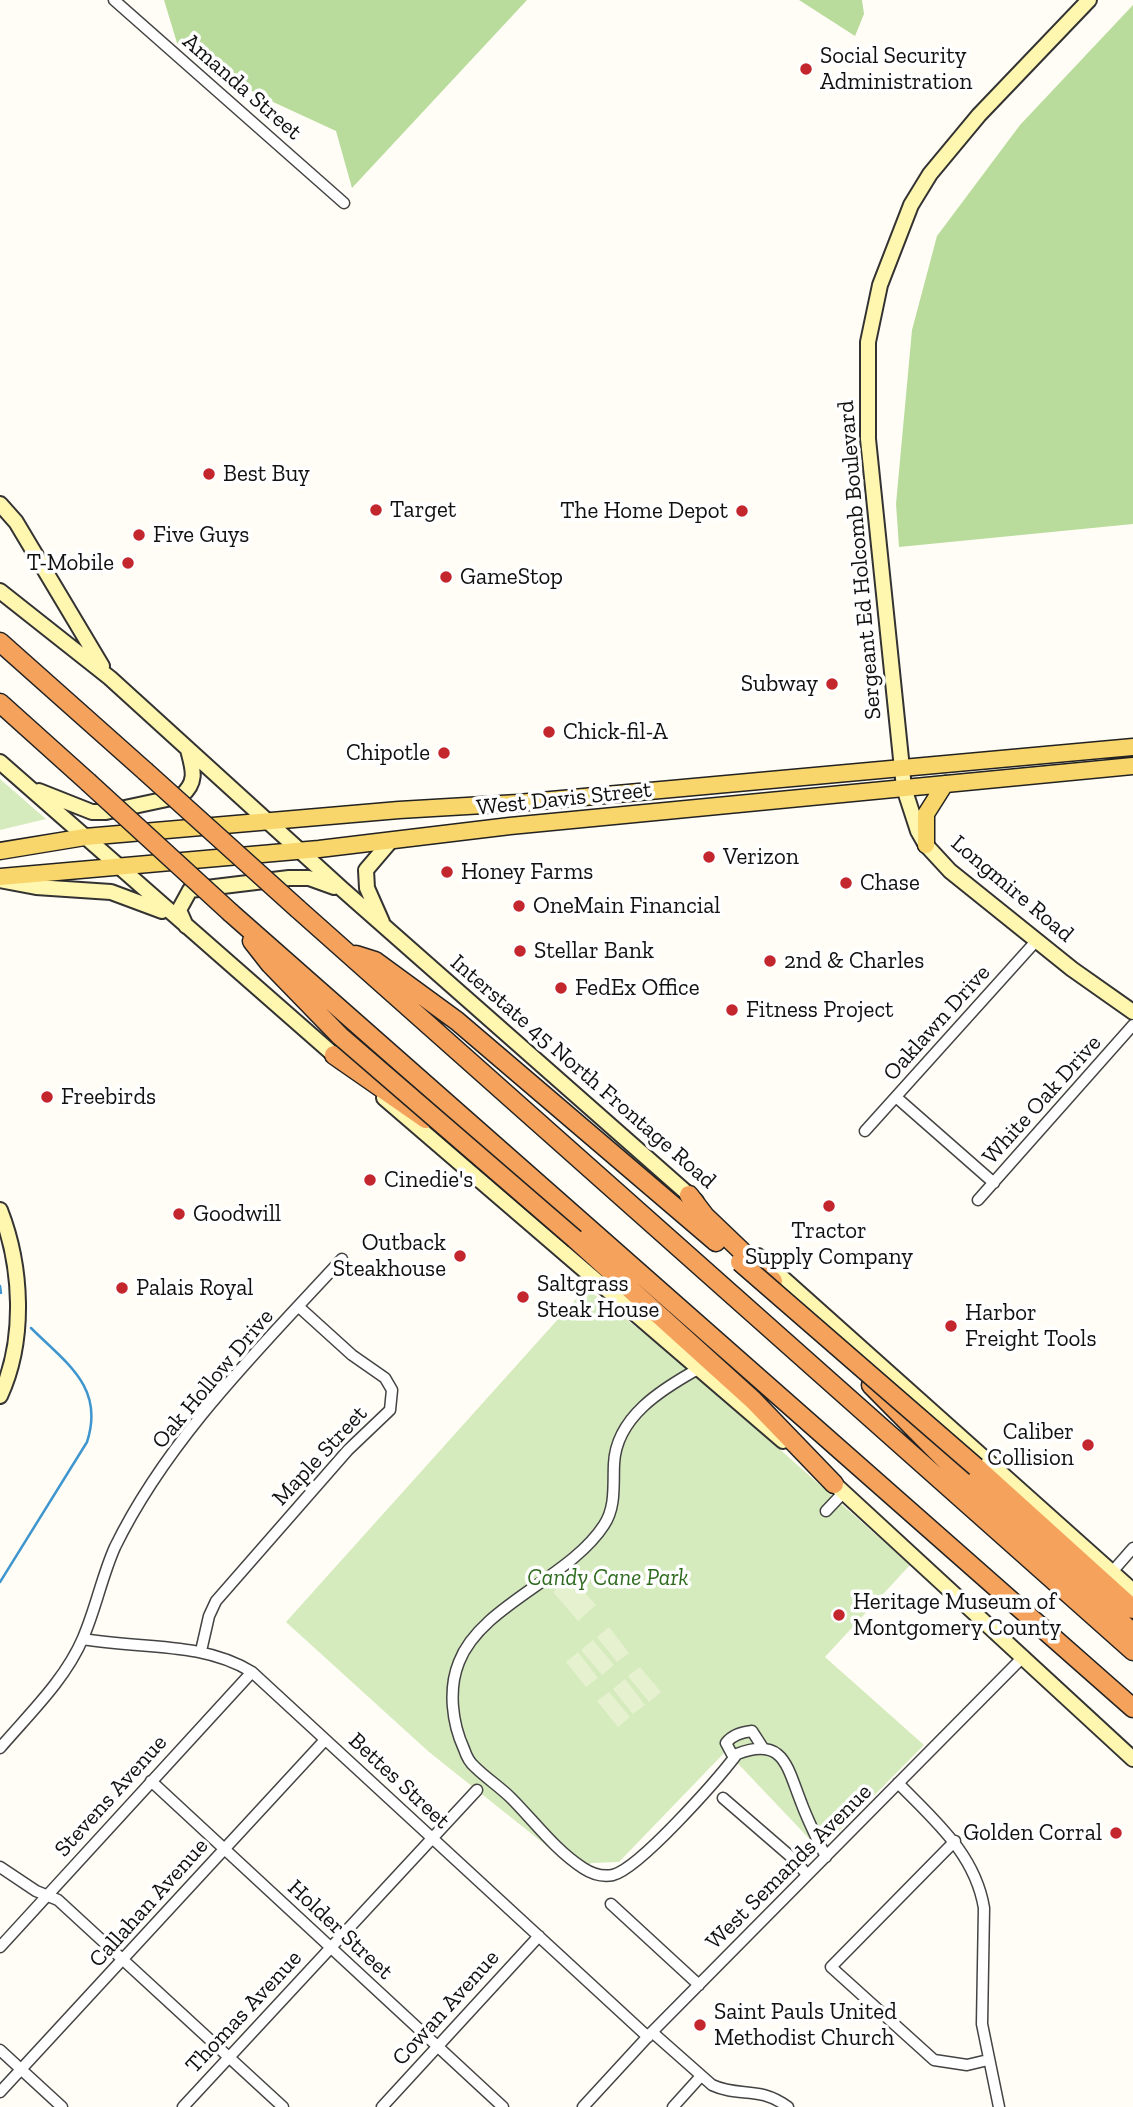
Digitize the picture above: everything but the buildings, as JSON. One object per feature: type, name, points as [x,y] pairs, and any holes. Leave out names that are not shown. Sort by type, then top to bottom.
[{"type":"highway","points":[[0,642],[1133,1651]]},
{"type":"highway","points":[[0,702],[231,913],[1133,1708]]},
{"type":"highway","points":[[231,913],[270,964],[340,1036],[575,1238],[744,1391],[838,1488]]},
{"type":"highway","points":[[347,953],[375,961],[457,1021],[976,1467],[1133,1609]]},
{"type":"highway","points":[[334,1055],[514,1181],[699,1324]]},
{"type":"highway","points":[[689,1195],[705,1216],[751,1259],[974,1489],[1133,1633]]},
{"type":"main road","name":"Sergeant Ed Holcomb Boulevard","points":[[903,770],[868,439],[868,342],[880,285],[911,205],[930,174],[979,115],[1089,0]]},
{"type":"main road","points":[[0,504],[16,522],[110,678]]},
{"type":"main road","name":"Interstate 45 North Frontage Road","points":[[0,591],[110,678],[342,889],[1133,1591]]},
{"type":"main road","name":"West Davis Street","points":[[0,851],[85,837],[903,770],[1133,747]]},
{"type":"main road","points":[[28,787],[92,812],[106,812],[181,796],[190,788],[194,775],[188,750]]},
{"type":"main road","points":[[0,762],[334,1055],[838,1488],[1024,1656],[1133,1759]]},
{"type":"main road","name":"West Davis Street","points":[[0,878],[389,843],[510,826],[1133,766]]},
{"type":"main road","name":"Longmire Road","points":[[903,770],[904,788],[926,845],[950,871],[1133,1012]]},
{"type":"main road","points":[[926,845],[926,814],[945,785]]},
{"type":"main road","points":[[384,926],[367,888],[366,870],[389,843]]},
{"type":"main road","points":[[0,878],[36,887],[111,892],[134,898],[182,923]]},
{"type":"main road","points":[[182,923],[179,910],[190,890],[289,878],[309,878],[342,889]]},
{"type":"main road","points":[[0,1210],[9,1233],[16,1268],[16,1312],[10,1367],[0,1396]]},
{"type":"main road","points":[[0,1313],[16,1312]]},
{"type":"street","name":"Amanda Street","points":[[114,0],[344,203]]},
{"type":"street","name":"Oaklawn Drive","points":[[865,1131],[1037,940]]},
{"type":"street","name":"White Oak Drive","points":[[978,1200],[1133,1025]]},
{"type":"street","points":[[895,1097],[993,1183]]},
{"type":"street","name":"Oak Hollow Drive","points":[[0,1748],[50,1691],[83,1639],[115,1547],[183,1438],[342,1259]]},
{"type":"street","name":"Maple Street","points":[[201,1651],[209,1616],[216,1601],[348,1450],[390,1410],[392,1390],[385,1378],[352,1355],[299,1307]]},
{"type":"street","points":[[698,1369],[649,1399],[627,1426],[614,1459],[611,1515],[601,1530],[548,1579],[479,1630],[459,1662],[453,1686],[453,1710],[463,1749],[473,1766],[512,1799],[569,1857],[599,1876],[614,1875],[636,1863],[734,1758],[754,1747],[763,1748],[775,1752],[788,1765],[808,1820],[826,1857]]},
{"type":"street","points":[[826,1511],[838,1488]]},
{"type":"street","points":[[1112,1572],[1133,1548]]},
{"type":"street","name":"Bettes Street","points":[[83,1639],[115,1645],[201,1651],[224,1657],[252,1672],[538,1936],[701,2076],[723,2090],[761,2092],[788,2107]]},
{"type":"street","name":"West Semands Avenue","points":[[583,2107],[650,2034],[1024,1656]]},
{"type":"street","name":"Stevens Avenue","points":[[0,1947],[252,1672]]},
{"type":"street","points":[[734,1758],[726,1743],[744,1732],[752,1731],[763,1748]]},
{"type":"street","name":"Callahan Avenue","points":[[0,2092],[326,1740]]},
{"type":"street","name":"Holder Street","points":[[151,1781],[503,2107]]},
{"type":"street","points":[[898,1783],[955,1841],[969,1862],[984,1908],[980,1980],[982,2024],[999,2107]]},
{"type":"street","name":"Thomas Avenue","points":[[183,2107],[477,1790]]},
{"type":"street","points":[[723,1798],[797,1862],[807,1875]]},
{"type":"street","points":[[955,1841],[831,1967],[934,2060],[967,2066],[988,2060]]},
{"type":"street","points":[[0,1867],[36,1891],[58,1900],[282,2107]]},
{"type":"street","points":[[611,1904],[699,1985]]},
{"type":"street","name":"Cowan Avenue","points":[[382,2107],[538,1936]]},
{"type":"street","points":[[0,2050],[62,2107]]},
{"type":"street","points":[[673,2107],[701,2076]]},
{"type":"green space","points":[[164,0],[527,0],[352,188],[336,131],[258,95],[177,43]]},
{"type":"green space","points":[[799,0],[862,0],[864,14],[855,36]]},
{"type":"green space","points":[[1133,5],[1133,524],[899,547],[896,504],[912,330],[937,236],[1020,125]]},
{"type":"green space","points":[[0,779],[46,819],[0,830]]},
{"type":"green space","name":"Candy Cane Park","points":[[586,1288],[686,1366],[910,1565],[825,1657],[924,1745],[820,1850],[726,1751],[619,1862],[591,1863],[582,1874],[429,1752],[286,1622]]},
{"type":"green space","points":[[570,1577],[596,1605],[578,1621],[553,1592]]},
{"type":"green space","points":[[609,1627],[629,1653],[617,1662],[597,1637]]},
{"type":"green space","points":[[593,1640],[614,1665],[602,1675],[581,1650]]},
{"type":"green space","points":[[578,1652],[598,1678],[586,1687],[566,1662]]},
{"type":"green space","points":[[640,1667],[661,1692],[649,1702],[628,1676]]},
{"type":"green space","points":[[625,1679],[645,1705],[633,1714],[613,1689]]},
{"type":"green space","points":[[609,1692],[630,1717],[618,1727],[597,1701]]},
{"type":"waterway","points":[[0,1286],[1,1293]]},
{"type":"waterway","points":[[0,1582],[87,1442],[91,1423],[91,1406],[79,1378],[31,1328]]},
{"type":"place","name":"Social Security Administration","points":[[806,69]]},
{"type":"place","name":"Best Buy","points":[[209,474]]},
{"type":"place","name":"Target","points":[[376,510]]},
{"type":"place","name":"The Home Depot","points":[[742,511]]},
{"type":"place","name":"Five Guys","points":[[139,535]]},
{"type":"place","name":"T-Mobile","points":[[128,563]]},
{"type":"place","name":"GameStop","points":[[446,577]]},
{"type":"place","name":"Subway","points":[[832,684]]},
{"type":"place","name":"Chick-fil-A","points":[[549,732]]},
{"type":"place","name":"Chipotle","points":[[444,753]]},
{"type":"place","name":"Verizon","points":[[709,857]]},
{"type":"place","name":"Honey Farms","points":[[447,872]]},
{"type":"place","name":"Chase","points":[[846,883]]},
{"type":"place","name":"OneMain Financial","points":[[519,906]]},
{"type":"place","name":"Stellar Bank","points":[[520,951]]},
{"type":"place","name":"2nd & Charles","points":[[770,961]]},
{"type":"place","name":"FedEx Office","points":[[561,988]]},
{"type":"place","name":"Fitness Project","points":[[732,1010]]},
{"type":"place","name":"Freebirds","points":[[47,1097]]},
{"type":"place","name":"Cinedie's","points":[[370,1180]]},
{"type":"place","name":"Tractor Supply Company","points":[[829,1206]]},
{"type":"place","name":"Goodwill","points":[[179,1214]]},
{"type":"place","name":"Outback Steakhouse","points":[[460,1256]]},
{"type":"place","name":"Palais Royal","points":[[122,1288]]},
{"type":"place","name":"Saltgrass Steak House","points":[[523,1297]]},
{"type":"place","name":"Harbor Freight Tools","points":[[951,1326]]},
{"type":"place","name":"Caliber Collision","points":[[1088,1445]]},
{"type":"place","name":"Heritage Museum of Montgomery County","points":[[839,1615]]},
{"type":"place","name":"Golden Corral","points":[[1116,1833]]},
{"type":"place","name":"Saint Pauls United Methodist Church","points":[[700,2025]]}]
